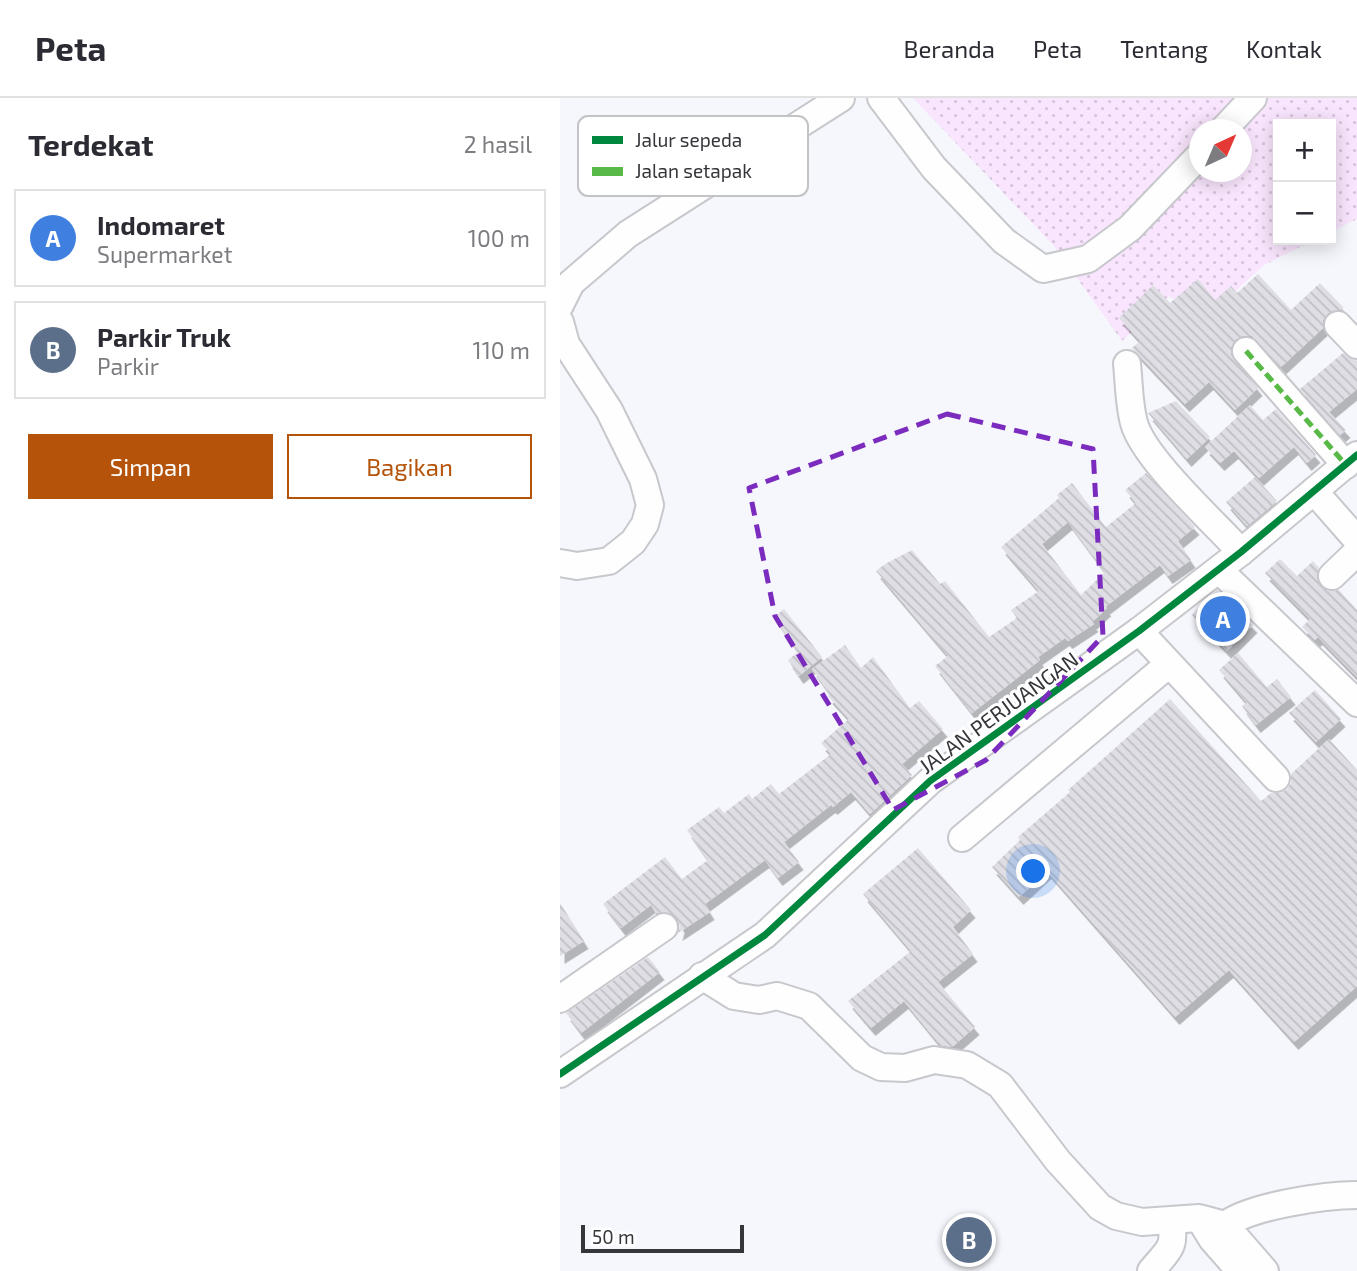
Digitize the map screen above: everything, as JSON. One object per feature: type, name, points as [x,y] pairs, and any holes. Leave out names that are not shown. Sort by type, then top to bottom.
[{"type":"street","points":[[808,119],[841,98]]},
{"type":"street","points":[[881,98],[934,168],[986,223],[1004,242],[1043,269],[1088,259],[1130,228],[1189,166]]},
{"type":"street","points":[[1233,119],[1253,98]]},
{"type":"street","points":[[560,305],[571,283],[628,234],[688,196]]},
{"type":"street","points":[[560,322],[566,344],[609,410],[643,479],[650,505],[645,524],[633,542],[610,561],[577,566],[560,563]]},
{"type":"street","points":[[1338,325],[1357,345]]},
{"type":"street","points":[[1246,351],[1351,460]]},
{"type":"street","points":[[1127,364],[1134,422],[1141,440],[1155,459],[1241,552]]},
{"type":"street","name":"JALAN PERJUANGAN","points":[[560,1074],[783,920],[930,782],[1139,631],[1241,552],[1351,460]]},
{"type":"street","points":[[1314,491],[1357,540]]},
{"type":"street","points":[[1332,576],[1357,552]]},
{"type":"street","points":[[1219,569],[1357,703]]},
{"type":"street","points":[[1139,631],[1276,778]]},
{"type":"street","points":[[962,838],[1169,664]]},
{"type":"street","points":[[560,999],[664,927]]},
{"type":"street","points":[[702,976],[734,996],[759,1000],[777,996],[809,1006],[862,1058],[881,1068],[905,1068],[933,1060],[967,1065],[1000,1085],[1058,1161],[1100,1207],[1116,1216],[1142,1222],[1171,1221],[1212,1228],[1265,1271]]},
{"type":"street","points":[[1212,1228],[1251,1212],[1357,1195]]},
{"type":"street","points":[[1151,1271],[1172,1246],[1174,1238],[1171,1221]]},
{"type":"street","points":[[1212,1228],[1240,1271]]},
{"type":"highlighted area","points":[[947,414],[1093,449],[1103,636],[986,760],[893,810],[775,616],[749,488]]},
{"type":"shaded area","points":[[913,98],[1357,98],[1357,219],[1336,230],[1336,119],[1273,119],[1273,245],[1304,245],[1264,265],[1203,321],[1169,296],[1122,341],[1054,246]]},
{"type":"building","points":[[1258,274],[1291,310],[1320,283],[1344,308],[1328,313],[1323,320],[1323,328],[1281,367],[1252,336],[1242,336],[1235,340],[1231,355],[1258,388],[1235,410],[1209,382],[1185,404],[1132,348],[1140,341],[1119,318],[1153,285],[1170,303],[1198,279],[1215,300],[1231,286],[1237,293]]},
{"type":"building","points":[[1343,353],[1357,361],[1357,389],[1329,412],[1346,430],[1340,435],[1300,389]]},
{"type":"building","points":[[1176,401],[1210,437],[1187,459],[1148,413]]},
{"type":"building","points":[[1250,405],[1263,420],[1276,409],[1316,455],[1307,463],[1294,447],[1259,478],[1234,451],[1220,463],[1205,447]]},
{"type":"building","points":[[1146,473],[1195,527],[1178,541],[1191,560],[1168,576],[1160,565],[1105,607],[1107,608],[1092,622],[1094,624],[1068,641],[1065,638],[1038,657],[1040,660],[972,713],[935,666],[948,656],[876,571],[912,550],[940,584],[945,581],[989,637],[1017,618],[1011,610],[1039,591],[1001,547],[1059,498],[1057,495],[1072,483],[1106,527],[1136,503],[1125,490]],"holes":[[[1068,522],[1105,572],[1081,595],[1042,544]]]},
{"type":"building","points":[[1255,477],[1277,501],[1247,526],[1226,502]]},
{"type":"building","points":[[1280,559],[1297,576],[1313,561],[1319,568],[1317,579],[1320,586],[1328,591],[1339,590],[1357,610],[1357,677],[1318,637],[1315,640],[1302,627],[1310,619],[1265,573]]},
{"type":"building","points":[[1217,590],[1253,625],[1227,651],[1192,615]]},
{"type":"building","points":[[784,609],[822,657],[799,676],[788,660],[798,652],[774,617]]},
{"type":"building","points":[[845,645],[861,668],[873,657],[910,708],[919,701],[943,729],[902,764],[912,775],[870,814],[851,792],[833,807],[831,805],[784,842],[799,862],[778,878],[765,860],[705,904],[710,912],[678,933],[680,925],[676,918],[670,913],[656,913],[651,905],[621,928],[603,904],[665,857],[682,879],[708,860],[687,830],[719,807],[724,813],[749,794],[752,799],[771,784],[779,794],[831,754],[821,743],[849,719],[828,696],[830,694],[812,669]]},
{"type":"building","points":[[1238,653],[1267,687],[1277,679],[1291,697],[1256,725],[1242,706],[1247,703],[1219,670]]},
{"type":"building","points":[[1315,690],[1341,719],[1316,742],[1289,713]]},
{"type":"building","points":[[1170,699],[1261,801],[1271,793],[1286,790],[1291,783],[1291,774],[1329,739],[1357,770],[1357,986],[1294,1042],[1229,970],[1175,1017],[1047,871],[1019,897],[992,867],[1020,840],[1018,837]]},
{"type":"building","points":[[918,848],[971,910],[953,927],[973,954],[938,982],[975,1027],[952,1047],[940,1045],[904,1001],[871,1028],[848,1001],[911,951],[863,894]]},
{"type":"building","points":[[560,903],[584,941],[560,956]]},
{"type":"building","points":[[648,957],[660,972],[581,1033],[566,1013]]},
{"type":"marked path","points":[[1246,351],[1346,465]]},
{"type":"cycle path","points":[[560,1074],[765,935],[930,781],[1139,631],[1241,552],[1357,455]]},
{"type":"place","name":"Indomaret","points":[[1223,619]]},
{"type":"place","name":"Parkir Truk","points":[[969,1240]]}]
